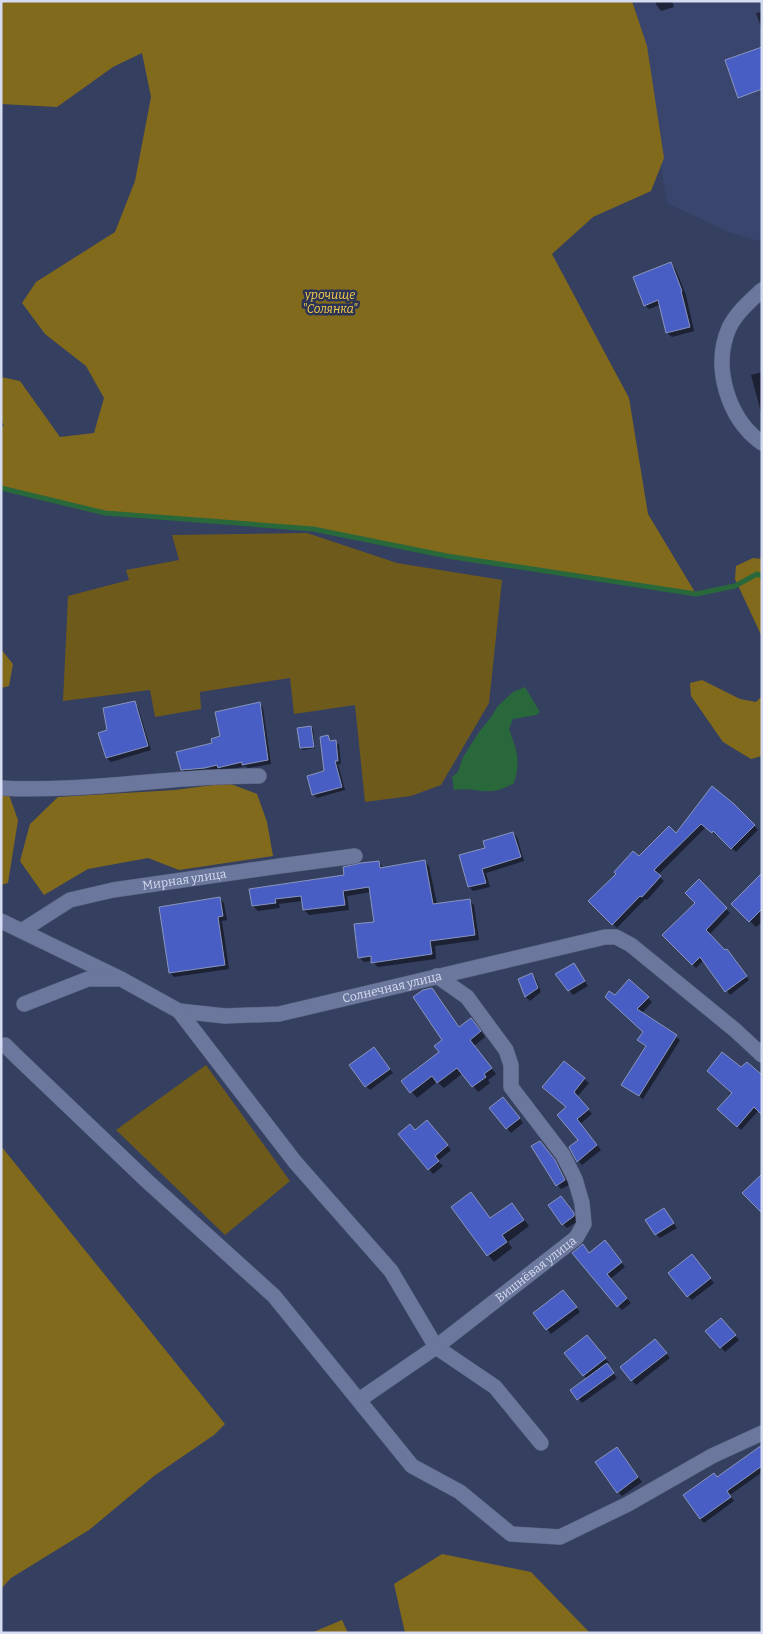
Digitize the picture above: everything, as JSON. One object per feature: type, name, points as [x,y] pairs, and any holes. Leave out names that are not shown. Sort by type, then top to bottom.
[{"type":"street","points":[[762,290],[746,304],[730,327],[723,349],[723,374],[729,401],[738,419],[753,437],[762,443]]},
{"type":"street","points":[[1,788],[65,788],[222,776],[259,776]]},
{"type":"street","name":"Мирная улица","points":[[23,930],[70,900],[113,890],[355,856]]},
{"type":"street","name":"Солнечная улица","points":[[1,920],[121,979],[180,1011],[225,1016],[279,1014],[570,944],[604,937],[616,937],[631,945],[645,956],[728,1024],[762,1055]]},
{"type":"street","name":"Вишнёвая улица","points":[[359,1400],[436,1348],[576,1238],[584,1224],[582,1203],[575,1179],[562,1155],[511,1086],[511,1065],[506,1050],[467,997],[436,976]]},
{"type":"street","points":[[24,1004],[88,979],[121,979]]},
{"type":"street","points":[[180,1011],[295,1162],[391,1271],[436,1348],[495,1387],[541,1443]]},
{"type":"street","points":[[6,1045],[14,1056],[274,1296],[412,1466],[460,1492],[511,1534],[560,1536],[628,1504],[712,1456],[762,1434]]},
{"type":"shaded area","points":[[633,1],[762,1],[762,242],[728,232],[667,203]]},
{"type":"shaded area","points":[[307,533],[397,563],[502,580],[489,703],[441,785],[411,796],[365,802],[355,705],[294,714],[290,678],[200,692],[201,709],[155,717],[150,690],[63,701],[68,596],[129,580],[126,570],[179,560],[172,535]]},
{"type":"shaded area","points":[[525,687],[540,712],[536,715],[513,719],[509,729],[518,762],[514,783],[505,788],[490,791],[454,790],[452,777],[458,772],[463,757],[479,732],[498,706],[513,692]]},
{"type":"shaded area","points":[[206,1065],[290,1181],[225,1235],[116,1130]]},
{"type":"green space","name":"урочище \"Солянка\"","points":[[1,1],[632,1],[647,46],[664,158],[651,191],[593,217],[552,254],[629,398],[648,514],[696,594],[447,556],[313,529],[105,513],[1,488],[1,427],[4,426],[1,419],[1,377],[20,381],[60,437],[94,433],[104,398],[86,366],[45,334],[22,303],[36,282],[115,232],[135,181],[151,97],[142,53],[113,67],[57,107],[1,104]]},
{"type":"green space","points":[[753,558],[762,559],[762,637],[735,579],[736,566]]},
{"type":"green space","points":[[1,649],[13,664],[9,686],[1,688]]},
{"type":"green space","points":[[702,680],[740,699],[756,702],[762,696],[762,756],[751,759],[723,742],[691,696],[690,683]]},
{"type":"green space","points":[[228,783],[257,794],[267,822],[273,856],[179,870],[148,858],[88,869],[44,895],[20,861],[30,824],[58,797],[175,790]]},
{"type":"green space","points":[[8,792],[18,820],[8,883],[1,885],[1,794]]},
{"type":"green space","points":[[1,1146],[225,1424],[214,1435],[154,1476],[89,1530],[11,1578],[1,1589]]},
{"type":"green space","points":[[442,1554],[531,1572],[590,1633],[405,1633],[394,1584]]},
{"type":"green space","points":[[342,1620],[348,1633],[311,1633]]},
{"type":"building","points":[[762,47],[762,89],[738,98],[725,60]]},
{"type":"building","points":[[671,262],[682,291],[690,327],[666,333],[658,300],[644,306],[633,277]]},
{"type":"building","points":[[135,701],[148,746],[106,758],[98,733],[107,730],[103,708]]},
{"type":"building","points":[[260,702],[268,760],[242,765],[242,762],[218,768],[217,765],[181,770],[176,752],[212,743],[211,739],[220,736],[215,712]]},
{"type":"building","points":[[311,726],[314,747],[300,748],[297,728]]},
{"type":"building","points":[[328,735],[330,741],[336,740],[338,761],[335,761],[342,787],[312,795],[307,776],[324,771],[320,737]]},
{"type":"building","points":[[712,786],[755,825],[731,849],[713,831],[712,833],[701,824],[654,870],[661,876],[612,925],[588,901],[616,874],[614,872],[633,851],[639,856],[669,826],[676,833]]},
{"type":"building","points":[[513,832],[521,857],[482,869],[486,883],[468,887],[459,855],[485,848],[483,841]]},
{"type":"building","points":[[425,860],[433,904],[470,899],[475,935],[430,941],[432,954],[371,963],[371,956],[358,958],[354,924],[374,922],[369,887],[343,891],[345,905],[303,910],[301,896],[275,899],[276,903],[252,906],[249,889],[344,875],[343,867],[361,863],[379,861],[380,868]]},
{"type":"building","points":[[762,873],[762,909],[749,922],[731,904]]},
{"type":"building","points":[[699,879],[727,908],[706,930],[725,950],[727,949],[747,976],[725,992],[700,957],[692,965],[662,935],[695,903],[685,893]]},
{"type":"building","points":[[220,897],[223,916],[218,917],[225,965],[169,973],[159,907]]},
{"type":"building","points":[[574,963],[585,981],[568,991],[555,974]]},
{"type":"building","points":[[532,973],[538,988],[525,997],[518,979]]},
{"type":"building","points":[[629,979],[649,997],[637,1009],[677,1035],[639,1096],[621,1085],[646,1046],[637,1040],[643,1032],[605,997],[609,991],[615,995]]},
{"type":"building","points":[[432,988],[459,1027],[471,1018],[481,1031],[470,1040],[492,1068],[484,1074],[486,1077],[472,1087],[457,1068],[437,1083],[432,1076],[410,1093],[401,1081],[439,1052],[434,1046],[442,1040],[413,997],[423,990]]},
{"type":"building","points":[[374,1047],[390,1069],[365,1087],[349,1065]]},
{"type":"building","points":[[722,1052],[741,1067],[747,1062],[762,1075],[762,1115],[754,1107],[737,1127],[717,1109],[732,1093],[707,1071]]},
{"type":"building","points":[[564,1061],[585,1078],[574,1092],[589,1109],[577,1119],[597,1145],[577,1162],[569,1147],[578,1140],[557,1115],[566,1107],[542,1087]]},
{"type":"building","points":[[503,1097],[520,1118],[506,1129],[489,1108]]},
{"type":"building","points":[[427,1120],[448,1145],[435,1156],[439,1161],[428,1170],[398,1134],[410,1124],[415,1130]]},
{"type":"building","points":[[540,1141],[555,1160],[565,1180],[556,1186],[531,1146]]},
{"type":"building","points":[[762,1174],[762,1213],[742,1193]]},
{"type":"building","points":[[471,1192],[490,1218],[512,1203],[524,1220],[502,1235],[507,1242],[487,1256],[451,1207]]},
{"type":"building","points":[[561,1196],[574,1213],[574,1216],[562,1225],[548,1205]]},
{"type":"building","points":[[664,1208],[674,1223],[655,1235],[645,1220]]},
{"type":"building","points":[[605,1240],[622,1262],[607,1274],[627,1298],[617,1307],[572,1253],[583,1244],[589,1253]]},
{"type":"building","points":[[692,1254],[711,1278],[687,1297],[668,1273]]},
{"type":"building","points":[[563,1290],[577,1307],[546,1330],[533,1313]]},
{"type":"building","points":[[721,1318],[736,1335],[720,1348],[705,1331]]},
{"type":"building","points":[[587,1335],[606,1358],[583,1376],[564,1353]]},
{"type":"building","points":[[655,1339],[667,1353],[631,1381],[620,1367]]},
{"type":"building","points":[[607,1363],[614,1373],[577,1400],[570,1390]]},
{"type":"building","points":[[762,1445],[762,1466],[727,1491],[731,1497],[700,1519],[683,1495],[714,1473],[717,1477]]},
{"type":"building","points":[[617,1447],[638,1477],[617,1493],[595,1462]]},
{"type":"waterway","points":[[1,488],[105,513],[313,529],[447,556],[696,594],[735,586],[757,574],[762,576]]}]
